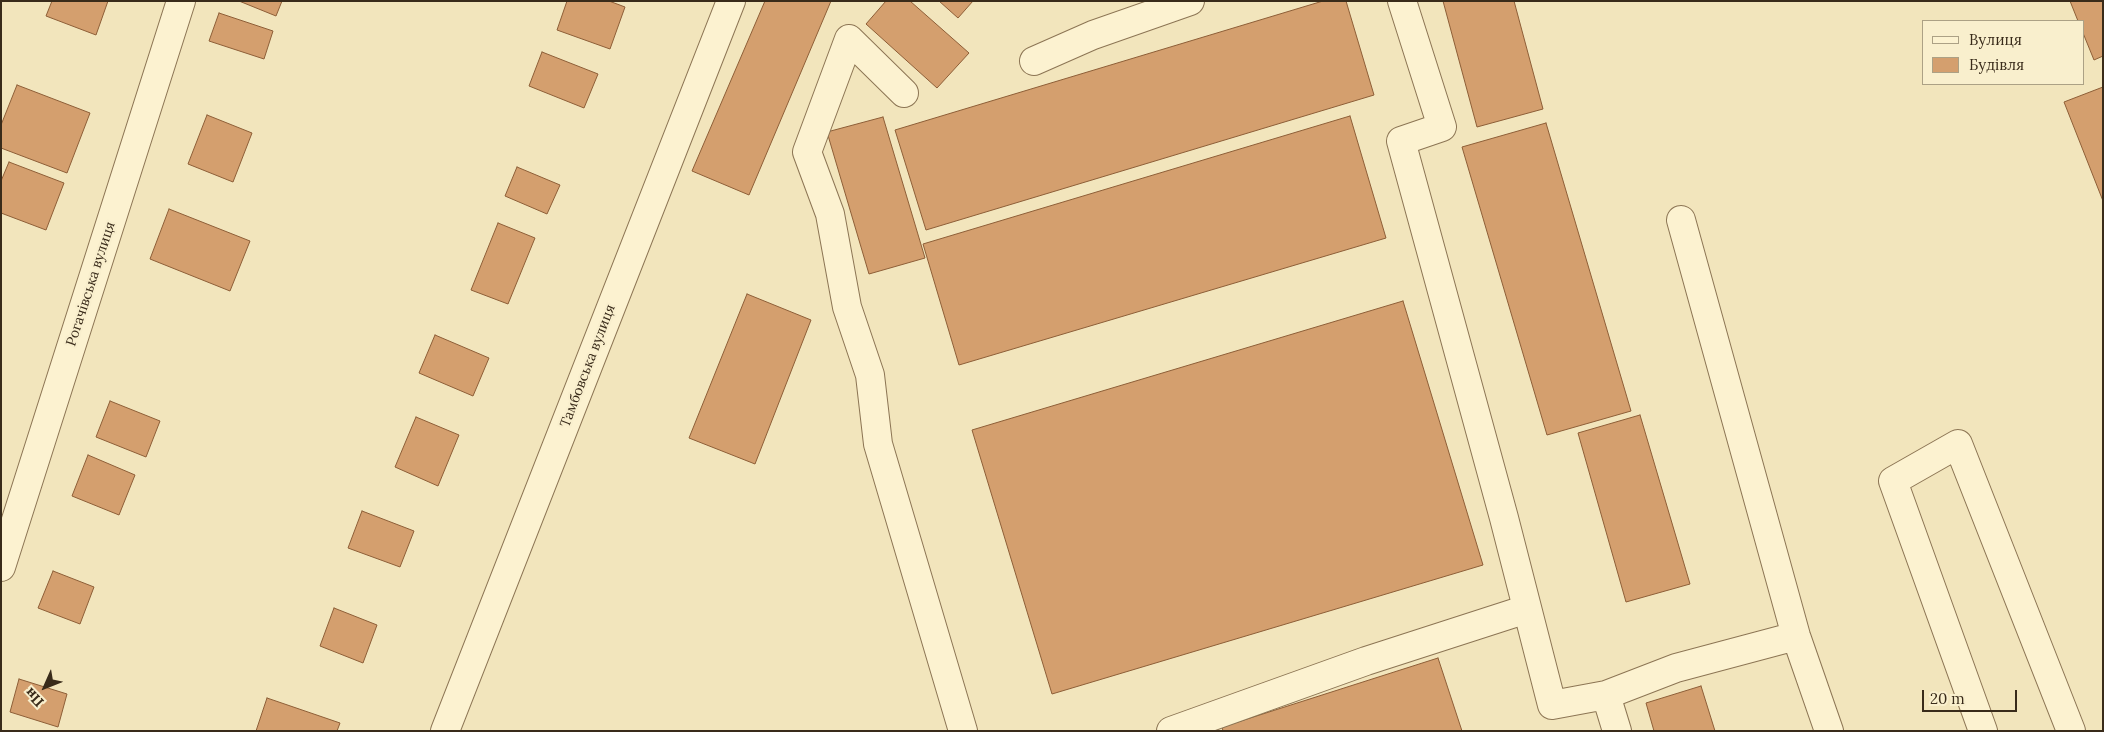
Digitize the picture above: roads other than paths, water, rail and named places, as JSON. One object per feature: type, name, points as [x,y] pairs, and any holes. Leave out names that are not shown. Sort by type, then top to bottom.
[{"type":"street","name":"Рогачівська вулиця","points":[[1,567],[181,1]]},
{"type":"street","name":"Тамбовська вулиця","points":[[445,731],[732,1]]},
{"type":"street","points":[[1034,62],[1093,35],[1190,1]]},
{"type":"street","points":[[1402,1],[1442,126],[1401,141],[1552,705],[1606,695],[1676,668],[1796,636]]},
{"type":"street","points":[[904,94],[849,39],[807,152],[830,214],[848,307],[870,375],[878,444],[963,731]]},
{"type":"street","points":[[1682,220],[1796,636],[1828,731]]},
{"type":"street","points":[[1983,731],[1893,481],[1958,444],[2071,731]]},
{"type":"street","points":[[1171,731],[1366,661],[1527,609]]},
{"type":"street","points":[[1606,695],[1617,731]]}]
